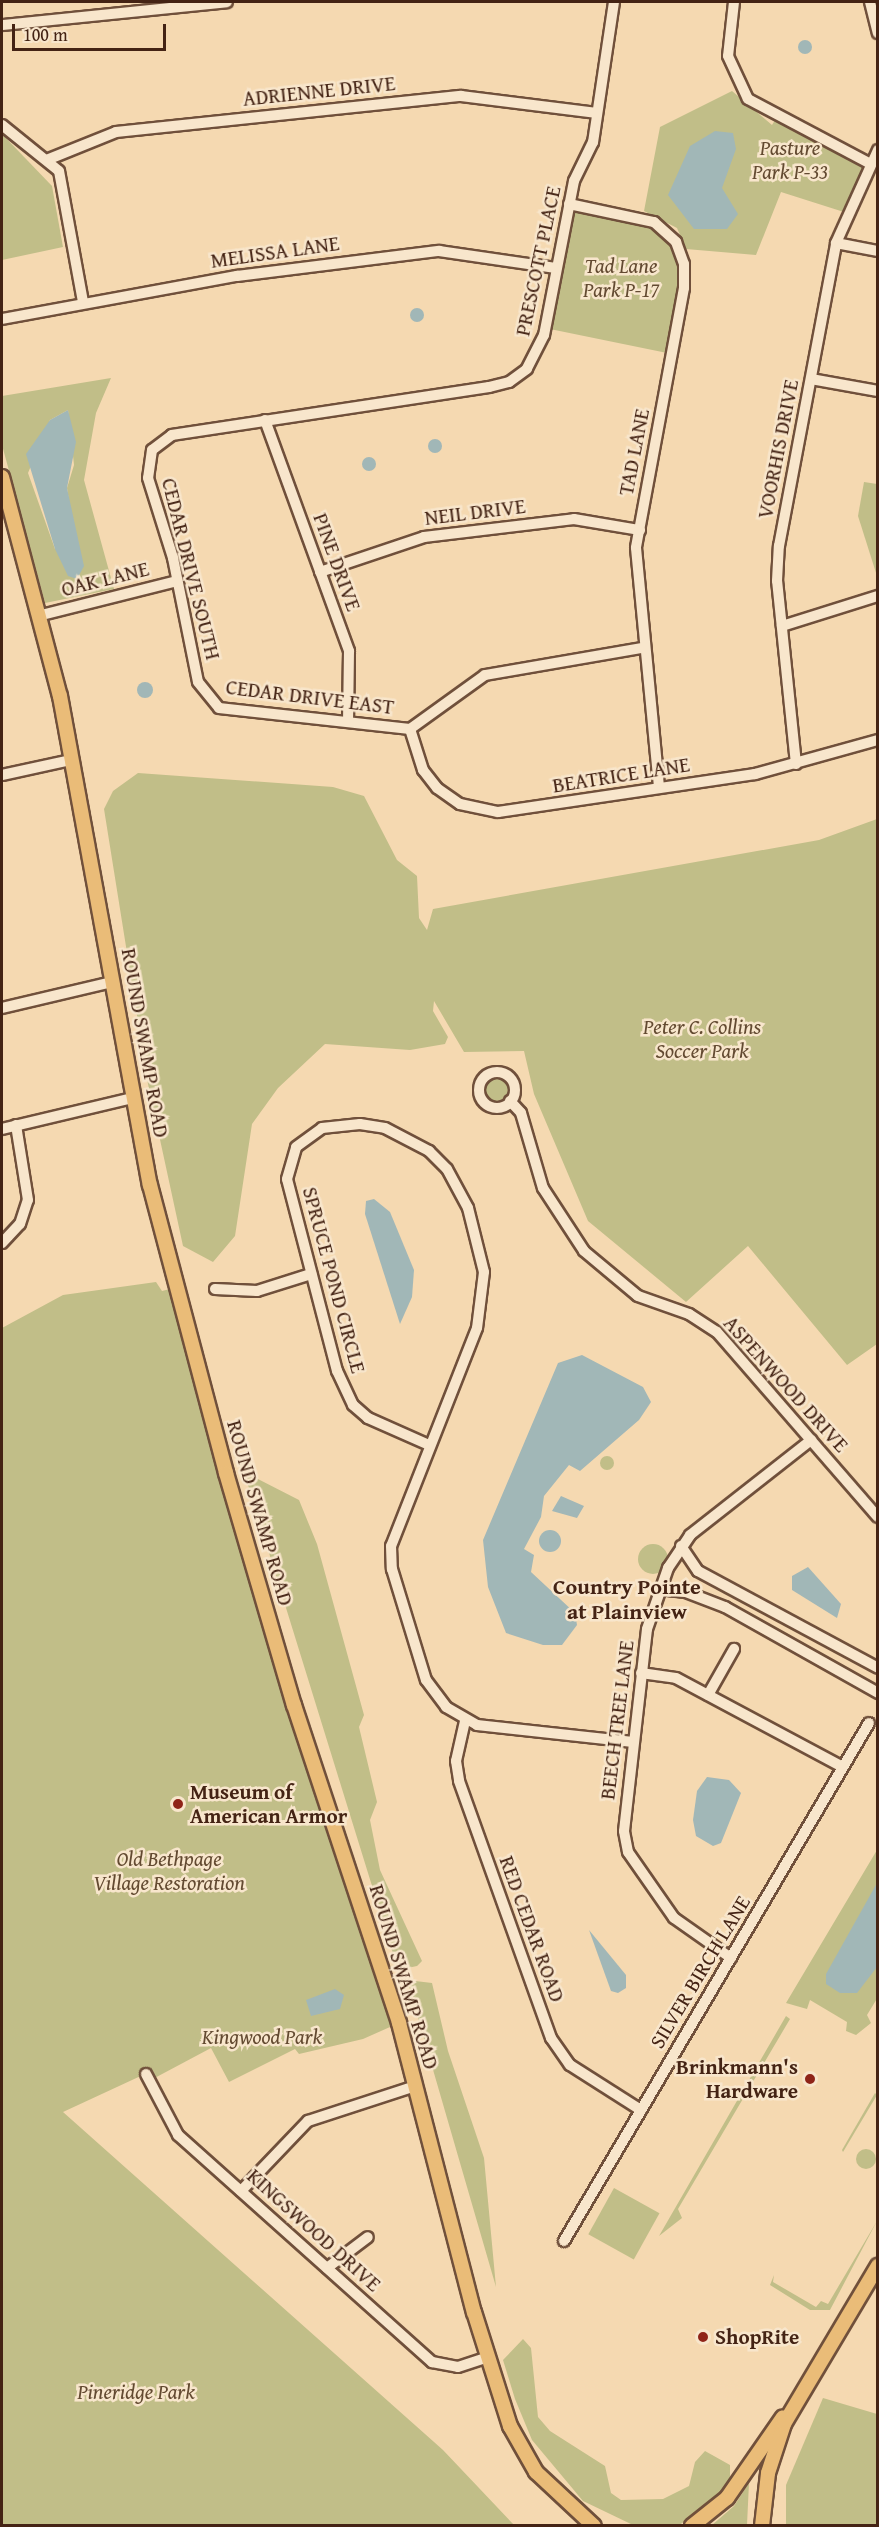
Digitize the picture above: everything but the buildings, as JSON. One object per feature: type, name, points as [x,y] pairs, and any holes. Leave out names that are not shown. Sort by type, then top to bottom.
[{"type":"main road","name":"ROUND SWAMP ROAD","points":[[2,477],[42,615],[71,760],[132,1098],[226,1473],[415,2086],[488,2357],[527,2460],[594,2524]]},
{"type":"main road","points":[[762,2526],[773,2454],[797,2399],[878,2266]]},
{"type":"main road","points":[[692,2526],[727,2498],[758,2446],[797,2399]]},
{"type":"main road","points":[[594,2524],[609,2526]]},
{"type":"street","points":[[2,25],[227,2]]},
{"type":"street","name":"PRESCOTT PLACE","points":[[154,447],[172,435],[509,382],[539,350],[569,204],[593,142],[614,2]]},
{"type":"street","points":[[734,2],[728,56],[748,99],[871,164]]},
{"type":"street","points":[[870,2],[878,33]]},
{"type":"street","name":"ADRIENNE DRIVE","points":[[49,159],[116,132],[461,96],[597,113]]},
{"type":"street","points":[[2,124],[49,159],[63,187],[83,302]]},
{"type":"street","name":"VOORHIS DRIVE","points":[[795,764],[778,558],[836,243],[878,150]]},
{"type":"street","name":"TAD LANE","points":[[569,204],[654,222],[676,242],[684,264],[684,288],[640,530],[635,574],[659,788]]},
{"type":"street","points":[[836,243],[878,251]]},
{"type":"street","name":"MELISSA LANE","points":[[2,319],[83,302],[439,251],[556,268]]},
{"type":"street","points":[[811,379],[878,391]]},
{"type":"street","name":"PINE DRIVE","points":[[265,420],[349,651],[348,721]]},
{"type":"street","name":"CEDAR DRIVE SOUTH","points":[[154,447],[148,478],[207,699]]},
{"type":"street","name":"NEIL DRIVE","points":[[320,572],[424,537],[574,519],[640,530]]},
{"type":"street","name":"OAK LANE","points":[[42,615],[177,581]]},
{"type":"street","points":[[782,626],[878,596]]},
{"type":"street","name":"CEDAR DRIVE EAST","points":[[207,699],[230,711],[410,729],[485,675],[642,648]]},
{"type":"street","name":"BEATRICE LANE","points":[[410,729],[423,770],[437,788],[478,810],[516,810],[659,788],[795,764],[878,740]]},
{"type":"street","points":[[2,775],[71,760]]},
{"type":"street","points":[[2,1008],[112,982]]},
{"type":"street","points":[[2,1129],[132,1098]]},
{"type":"street","name":"ASPENWOOD DRIVE","points":[[510,1101],[521,1113],[543,1188],[584,1251],[638,1296],[689,1314],[717,1332],[878,1517]]},
{"type":"street","name":"SPRUCE POND CIRCLE","points":[[429,1445],[368,1418],[353,1405],[337,1371],[287,1179],[296,1148],[308,1136],[341,1124],[385,1128],[407,1136],[447,1169],[468,1208],[484,1292],[477,1328],[391,1546],[392,1569],[426,1680],[434,1695],[465,1721]]},
{"type":"street","points":[[2,1243],[20,1224],[28,1200],[16,1125]]},
{"type":"street","points":[[215,1289],[257,1291],[311,1274]]},
{"type":"street","name":"BEECH TREE LANE","points":[[731,1958],[674,1918],[634,1867],[624,1831],[641,1673],[658,1589],[681,1546],[725,1503],[770,1475],[811,1440]]},
{"type":"street","points":[[681,1546],[698,1571],[878,1668]]},
{"type":"street","points":[[658,1589],[686,1592],[725,1607],[878,1693]]},
{"type":"street","points":[[708,1695],[734,1649]]},
{"type":"street","points":[[641,1673],[676,1678],[843,1767]]},
{"type":"street","points":[[465,1721],[633,1742]]},
{"type":"street","name":"RED CEDAR ROAD","points":[[465,1721],[456,1761],[459,1781],[551,2038],[570,2065],[641,2110]]},
{"type":"street","name":"SILVER BIRCH LANE","points":[[564,2241],[869,1723]]},
{"type":"street","name":"KINGSWOOD DRIVE","points":[[146,2074],[178,2135],[432,2362],[458,2367],[488,2357]]},
{"type":"street","points":[[241,2191],[308,2121],[415,2086]]},
{"type":"street","points":[[327,2268],[368,2237]]},
{"type":"green space","name":"Pasture Park P-33","points":[[732,91],[772,125],[777,117],[871,164],[847,213],[781,192],[756,255],[686,249],[677,228],[644,211],[660,127]]},
{"type":"green space","points":[[2,134],[52,186],[63,247],[2,260]]},
{"type":"green space","name":"Tad Lane Park P-17","points":[[569,204],[628,214],[669,232],[684,264],[672,354],[545,328]]},
{"type":"green space","points":[[111,378],[96,413],[84,480],[114,589],[45,603],[2,445],[2,396]],"holes":[[[68,410],[74,465],[67,488],[73,527],[55,549],[28,473],[50,420]]]},
{"type":"green space","points":[[864,482],[877,484],[877,576],[858,516]]},
{"type":"green space","name":"Peter C. Collins Soccer Park","points":[[138,773],[333,787],[364,796],[397,860],[417,876],[419,918],[427,930],[433,909],[819,840],[877,819],[877,1344],[847,1365],[748,1246],[686,1302],[588,1221],[534,1094],[524,1051],[464,1052],[434,1001],[433,1011],[448,1037],[445,1044],[410,1050],[325,1044],[278,1088],[252,1124],[235,1236],[213,1262],[183,1246],[148,1084],[104,809],[113,791]]},
{"type":"green space","points":[[496,1077],[504,1081],[508,1089],[504,1097],[496,1101],[488,1097],[484,1089],[488,1081]]},
{"type":"green space","name":"Old Bethpage Village Restoration","points":[[156,1282],[162,1291],[174,1288],[299,1739],[399,2023],[363,2039],[299,2054],[295,2049],[229,2082],[211,2048],[149,2081],[145,2074],[63,2112],[443,2450],[514,2525],[2,2526],[2,1328],[63,1295]]},
{"type":"green space","points":[[607,1456],[612,1458],[614,1463],[612,1468],[607,1470],[602,1468],[600,1463],[602,1458]]},
{"type":"green space","points":[[244,1472],[299,1500],[317,1544],[364,1715],[359,1727],[377,1802],[370,1820],[380,1870],[422,1961],[417,1966],[398,1970]]},
{"type":"green space","points":[[653,1544],[664,1548],[668,1559],[664,1570],[653,1574],[642,1570],[638,1559],[642,1548]]},
{"type":"green space","points":[[877,1850],[878,1997],[867,2015],[871,2023],[856,2035],[846,2031],[847,2022],[810,2000],[807,2009],[786,2003]]},
{"type":"green space","points":[[407,1980],[432,1983],[448,2051],[484,2158],[496,2287]]},
{"type":"green space","points":[[786,2016],[790,2019],[678,2209],[682,2218],[659,2236]]},
{"type":"green space","points":[[875,2093],[877,2095],[843,2152],[842,2150]]},
{"type":"green space","points":[[866,2149],[873,2152],[876,2159],[873,2166],[866,2169],[859,2166],[856,2159],[859,2152]]},
{"type":"green space","points":[[614,2188],[659,2213],[634,2260],[588,2234]]},
{"type":"green space","points":[[877,2221],[830,2310],[810,2310],[770,2285],[774,2275],[773,2282],[816,2307],[821,2301],[828,2304]]},
{"type":"green space","points":[[523,2339],[531,2348],[538,2417],[550,2431],[605,2466],[611,2493],[621,2500],[663,2499],[689,2486],[695,2462],[705,2451],[730,2465],[730,2480],[711,2505],[679,2525],[633,2525],[583,2501],[532,2440],[515,2399],[503,2360]]},
{"type":"green space","points":[[823,2398],[877,2414],[877,2525],[786,2525],[786,2485]]},
{"type":"green space","points":[[749,2483],[747,2525],[712,2525],[734,2506]]},
{"type":"shaded area","points":[[805,40],[810,42],[812,47],[810,52],[805,54],[800,52],[798,47],[800,42]]},
{"type":"shaded area","points":[[715,131],[733,133],[736,149],[722,188],[738,214],[727,229],[694,229],[668,195],[690,146]]},
{"type":"shaded area","points":[[417,308],[422,310],[424,315],[422,320],[417,322],[412,320],[410,315],[412,310]]},
{"type":"shaded area","points":[[68,410],[76,442],[67,488],[84,566],[77,579],[68,576],[55,549],[26,454],[50,420]]},
{"type":"shaded area","points":[[435,439],[440,441],[442,446],[440,451],[435,453],[430,451],[428,446],[430,441]]},
{"type":"shaded area","points":[[369,457],[374,459],[376,464],[374,469],[369,471],[364,469],[362,464],[364,459]]},
{"type":"shaded area","points":[[145,682],[151,684],[153,690],[151,696],[145,698],[139,696],[137,690],[139,684]]},
{"type":"shaded area","points":[[374,1199],[390,1212],[414,1270],[412,1297],[400,1324],[365,1214],[366,1201]]},
{"type":"shaded area","points":[[582,1355],[643,1387],[651,1402],[639,1420],[580,1471],[569,1465],[544,1496],[541,1517],[524,1549],[534,1555],[531,1572],[575,1613],[577,1625],[562,1645],[543,1645],[506,1633],[488,1587],[483,1540],[558,1363]]},
{"type":"shaded area","points":[[561,1496],[584,1506],[577,1518],[552,1511]]},
{"type":"shaded area","points":[[550,1530],[558,1533],[561,1541],[558,1549],[550,1552],[542,1549],[539,1541],[542,1533]]},
{"type":"shaded area","points":[[808,1567],[841,1604],[837,1618],[792,1590],[792,1576]]},
{"type":"shaded area","points":[[707,1777],[729,1780],[741,1793],[721,1843],[713,1846],[696,1836],[693,1820],[697,1791]]},
{"type":"shaded area","points":[[877,1883],[877,1967],[857,1993],[840,1993],[826,1984],[826,1974]]},
{"type":"shaded area","points":[[589,1930],[626,1975],[626,1988],[618,1993],[611,1991]]},
{"type":"shaded area","points":[[335,1989],[344,1995],[340,2009],[311,2016],[306,2000]]},
{"type":"place","name":"Museum of American Armor","points":[[178,1804]]},
{"type":"place","name":"Brinkmann's Hardware","points":[[810,2079]]},
{"type":"place","name":"ShopRite","points":[[703,2337]]},
{"type":"district","name":"Country Pointe at Plainview","points":[[627,1598]]},
{"type":"park label","name":"Kingwood Park","points":[[262,2037]]},
{"type":"park label","name":"Pineridge Park","points":[[136,2392]]}]
